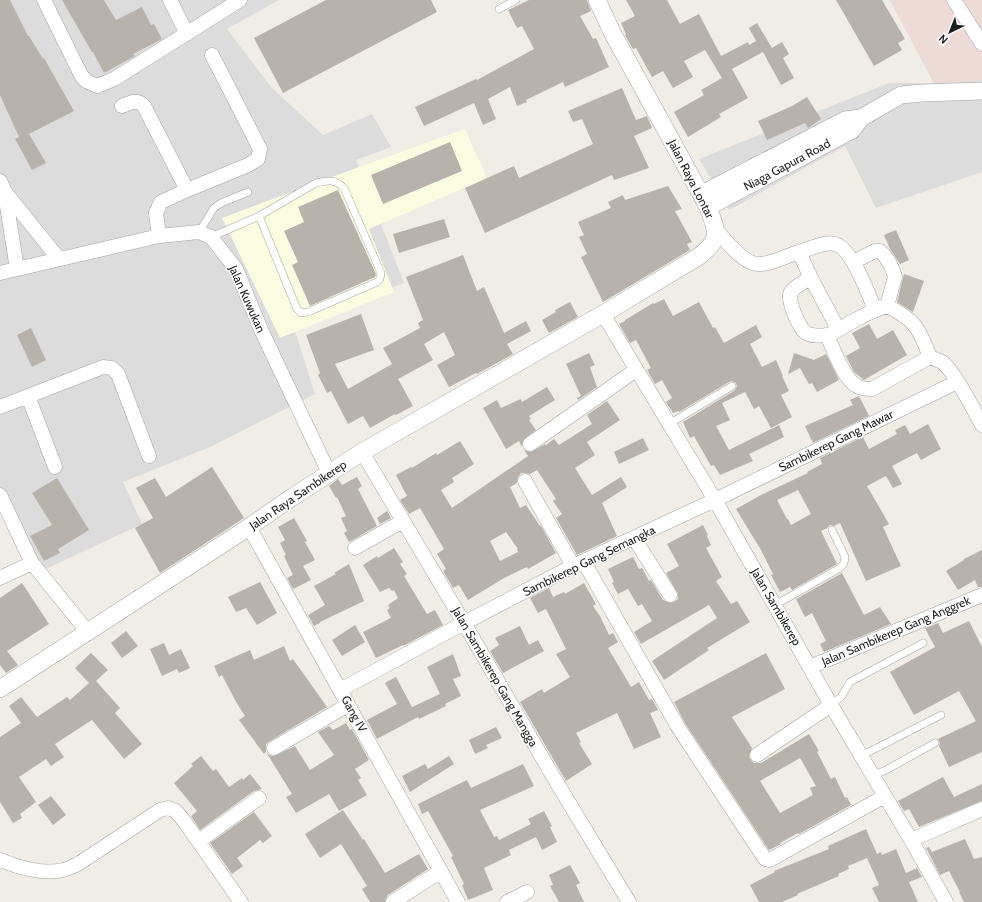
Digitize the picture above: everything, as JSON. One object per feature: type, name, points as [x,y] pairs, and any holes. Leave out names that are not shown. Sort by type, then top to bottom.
[{"type":"street","points":[[44,0],[81,75],[86,81],[97,86],[114,79],[240,0]]},
{"type":"street","points":[[170,0],[187,34]]},
{"type":"street","name":"Jalan Raya Lontar","points":[[597,0],[613,34],[705,200],[717,231],[714,241],[709,249],[698,258],[603,314]]},
{"type":"street","points":[[954,0],[982,44]]},
{"type":"street","points":[[159,236],[156,213],[161,202],[248,165],[258,159],[260,149],[212,55]]},
{"type":"street","name":"Niaga Gapura Road","points":[[705,200],[852,130],[861,118],[888,101],[901,95],[982,91]]},
{"type":"street","points":[[122,106],[135,101],[140,102],[144,106],[187,190]]},
{"type":"street","points":[[3,186],[59,259]]},
{"type":"street","points":[[3,186],[17,269]]},
{"type":"street","points":[[717,231],[741,256],[754,264],[766,263],[826,244],[834,243],[841,245],[881,308]]},
{"type":"street","points":[[0,272],[159,236],[205,235]]},
{"type":"street","name":"Jalan Kuwukan","points":[[205,235],[236,269],[262,332],[329,472]]},
{"type":"street","points":[[853,262],[875,252],[880,251],[885,255],[895,277],[881,308]]},
{"type":"street","points":[[799,252],[833,332],[847,377],[855,386],[863,389],[872,389],[930,357]]},
{"type":"street","points":[[811,278],[790,292],[789,298],[801,328],[806,333],[813,335],[833,332],[881,308],[897,311],[915,325],[930,357],[944,364],[958,382],[982,425]]},
{"type":"street","name":"Jalan Sambikerep","points":[[603,314],[715,500],[831,705],[946,902]]},
{"type":"street","name":"Jalan Raya Sambikerep","points":[[0,689],[249,527],[329,472],[603,314]]},
{"type":"street","points":[[0,407],[103,367],[112,368],[118,374],[149,456]]},
{"type":"street","points":[[530,444],[636,370]]},
{"type":"street","name":"Sambikerep Gang Mawar","points":[[715,500],[958,382]]},
{"type":"street","points":[[28,396],[56,467]]},
{"type":"street","name":"Jalan Sambikerep Gang Mangga","points":[[362,452],[557,783],[630,902]]},
{"type":"street","points":[[525,481],[579,564],[678,727],[765,858],[769,860],[775,857],[885,796]]},
{"type":"street","points":[[0,495],[32,563],[87,632]]},
{"type":"street","name":"Sambikerep Gang Semangka","points":[[340,690],[464,623],[579,564],[715,500]]},
{"type":"street","points":[[355,548],[403,521]]},
{"type":"street","name":"Gang IV","points":[[249,527],[458,902]]},
{"type":"street","points":[[634,538],[670,595]]},
{"type":"street","points":[[0,578],[32,563]]},
{"type":"street","name":"Jalan Sambikerep Gang Anggrek","points":[[810,668],[982,595]]},
{"type":"street","points":[[274,748],[348,705]]},
{"type":"street","points":[[757,755],[831,705]]},
{"type":"street","points":[[199,841],[259,798]]},
{"type":"street","points":[[0,860],[18,867],[52,871],[63,870],[78,864],[160,810],[168,808],[176,811],[199,841],[241,902]]},
{"type":"street","points":[[911,840],[982,809]]},
{"type":"street","points":[[393,902],[441,871]]},
{"type":"street","points":[[507,902],[527,892]]},
{"type":"lane","points":[[500,9],[516,0]]},
{"type":"lane","points":[[205,235],[259,216],[316,184],[333,180],[344,188],[381,273],[380,278],[377,282],[308,312],[301,313],[297,309],[259,216]]},
{"type":"lane","points":[[205,235],[214,208],[221,203],[248,192]]},
{"type":"lane","points":[[669,424],[732,386]]},
{"type":"lane","points":[[775,605],[840,568],[844,563],[845,558],[832,530]]},
{"type":"lane","points":[[831,705],[841,697],[850,682],[923,643]]},
{"type":"lane","points":[[861,756],[941,716]]},
{"type":"lane","points":[[872,775],[884,771],[935,743]]},
{"type":"shaded area","points":[[0,0],[279,0],[227,29],[271,87],[323,135],[372,114],[391,147],[356,160],[404,283],[293,325],[315,394],[210,447],[123,482],[142,524],[35,574],[0,506]]},
{"type":"shaded area","points":[[890,0],[982,0],[982,172],[876,208],[845,146],[729,210],[699,159],[889,83],[934,83]]},
{"type":"shaded area","points":[[890,0],[982,0],[982,80],[934,83]]},
{"type":"shaded area","points":[[465,129],[487,178],[369,229],[394,292],[280,338],[222,218]]},
{"type":"building","points":[[0,0],[10,0],[28,36],[43,59],[44,58],[74,111],[29,134],[46,163],[32,170],[15,139],[19,137],[0,95]]},
{"type":"building","points":[[62,0],[104,0],[116,20],[142,7],[151,25],[154,24],[162,39],[133,54],[135,56],[104,73]]},
{"type":"building","points":[[326,0],[431,0],[437,12],[283,93],[254,38]]},
{"type":"building","points":[[529,0],[587,0],[591,11],[580,16],[593,39],[596,38],[609,67],[565,87],[563,82],[517,106],[510,87],[488,99],[496,119],[483,125],[474,103],[424,126],[415,107],[476,79],[477,80],[534,49],[522,26],[517,28],[508,10]]},
{"type":"building","points":[[626,0],[667,0],[680,24],[699,14],[721,56],[748,42],[749,45],[756,41],[749,28],[757,23],[772,48],[782,42],[789,54],[783,58],[794,78],[781,85],[763,52],[732,69],[748,98],[719,114],[721,117],[688,137],[674,112],[704,95],[701,90],[722,78],[705,50],[684,61],[693,77],[673,88],[663,71],[652,77],[636,48],[633,49],[625,35],[626,34],[621,23],[635,16]]},
{"type":"building","points":[[836,0],[882,0],[905,39],[898,43],[902,50],[874,66]]},
{"type":"building","points":[[622,88],[636,120],[647,116],[652,128],[634,136],[649,168],[614,180],[612,175],[485,233],[465,188],[514,166],[519,178],[593,144],[582,119],[573,122],[568,111]]},
{"type":"building","points":[[807,97],[821,119],[808,128],[805,123],[767,140],[758,121],[792,106]]},
{"type":"building","points":[[450,142],[462,171],[383,204],[371,175]]},
{"type":"building","points":[[668,186],[682,209],[675,211],[692,242],[687,244],[690,250],[603,302],[581,257],[587,254],[579,237],[584,235],[578,222],[611,208],[608,202],[623,195],[625,200]]},
{"type":"building","points":[[338,190],[376,274],[375,277],[310,306],[292,265],[298,262],[284,231],[304,222],[298,207]]},
{"type":"building","points":[[444,219],[450,237],[399,253],[393,234]]},
{"type":"building","points":[[896,230],[909,260],[900,264],[890,249],[884,235]]},
{"type":"building","points":[[463,255],[477,291],[484,287],[504,333],[526,321],[531,331],[507,344],[513,354],[477,374],[476,373],[449,387],[437,365],[455,355],[444,332],[424,344],[433,360],[398,379],[413,406],[370,428],[363,416],[348,424],[331,391],[327,393],[318,375],[320,373],[306,335],[361,314],[374,350],[335,364],[348,389],[392,364],[383,348],[420,328],[418,323],[423,320],[406,277]]},
{"type":"building","points":[[904,274],[924,281],[913,312],[897,302]]},
{"type":"building","points":[[664,299],[673,316],[699,302],[713,328],[715,327],[724,343],[756,325],[762,337],[750,344],[762,367],[776,360],[789,391],[781,395],[792,417],[771,428],[759,406],[754,409],[745,392],[722,403],[730,420],[716,426],[729,450],[779,425],[784,437],[749,454],[753,461],[720,475],[714,465],[711,466],[694,436],[690,438],[683,422],[735,390],[737,386],[736,383],[732,381],[729,382],[679,412],[673,413],[666,402],[672,398],[662,380],[655,384],[647,370],[651,368],[636,340],[630,343],[619,324],[653,303],[654,304]]},
{"type":"building","points":[[570,302],[578,317],[549,333],[542,320],[556,312],[555,310]]},
{"type":"building","points":[[869,324],[877,339],[893,330],[907,355],[864,380],[854,372],[846,356],[860,348],[852,333]]},
{"type":"building","points":[[31,328],[46,360],[32,367],[17,335]]},
{"type":"building","points":[[589,353],[595,365],[590,367],[597,387],[578,400],[577,398],[581,396],[566,364]]},
{"type":"building","points":[[794,353],[814,360],[826,354],[839,380],[817,392],[812,383],[809,384],[800,368],[788,374]]},
{"type":"building","points":[[547,387],[555,400],[529,416],[531,419],[529,420],[536,430],[523,440],[522,447],[519,441],[506,449],[483,408],[497,400],[501,408],[521,399],[522,402]]},
{"type":"building","points":[[859,396],[869,416],[813,443],[805,426],[853,405],[850,400]]},
{"type":"building","points":[[607,401],[620,420],[587,442],[595,455],[575,468],[592,495],[621,477],[627,487],[602,503],[617,536],[577,555],[556,518],[562,514],[553,501],[556,499],[537,470],[530,474],[521,473],[518,477],[517,483],[510,487],[520,508],[526,505],[541,526],[556,553],[528,569],[527,567],[504,578],[468,600],[459,585],[453,588],[443,571],[446,569],[437,554],[444,549],[420,508],[409,514],[400,500],[407,496],[396,475],[411,467],[412,468],[436,453],[437,455],[460,441],[474,464],[452,478],[454,482],[441,490],[452,508],[528,456],[524,450],[531,452],[545,444],[546,445],[554,439],[559,445],[592,424],[587,415]],"holes":[[[506,532],[518,549],[518,552],[500,561],[490,541]]]},
{"type":"building","points":[[928,424],[941,449],[921,460],[917,453],[892,466],[902,484],[893,488],[886,476],[867,486],[889,524],[883,527],[901,566],[866,581],[840,523],[834,526],[830,525],[821,531],[837,564],[792,590],[790,587],[780,592],[761,550],[736,509],[761,495],[808,473],[807,472],[822,464],[820,458],[863,437],[869,449],[897,434],[895,430],[905,425],[910,434]],"holes":[[[798,490],[811,514],[791,525],[777,500]]]},
{"type":"building","points":[[643,438],[649,450],[619,464],[614,452]]},
{"type":"building","points":[[212,467],[244,518],[160,573],[135,528],[153,518],[136,488],[155,478],[166,497]]},
{"type":"building","points":[[357,477],[362,486],[358,489],[377,526],[349,542],[344,533],[347,531],[341,518],[346,516],[337,497],[336,498],[329,486],[338,479],[342,485]]},
{"type":"building","points":[[57,478],[89,530],[58,549],[60,553],[44,561],[30,536],[52,525],[32,493]]},
{"type":"building","points":[[387,511],[391,518],[380,524],[377,518]]},
{"type":"building","points":[[294,518],[307,541],[305,542],[315,560],[303,566],[311,580],[293,589],[287,578],[293,575],[280,543],[285,540],[278,527]]},
{"type":"building","points":[[703,525],[711,545],[706,548],[722,577],[716,581],[731,604],[737,601],[750,622],[707,648],[709,650],[664,680],[652,661],[717,618],[709,605],[641,644],[634,632],[652,621],[642,604],[638,606],[628,589],[618,594],[612,583],[614,582],[608,569],[633,557],[639,569],[642,568],[649,581],[651,580],[663,600],[670,603],[674,602],[678,599],[678,594],[666,573],[679,566],[667,544]]},
{"type":"building","points":[[394,548],[403,562],[400,564],[407,574],[404,576],[427,614],[435,610],[443,625],[376,658],[363,632],[391,618],[387,610],[390,608],[388,605],[398,598],[394,590],[392,591],[389,588],[380,592],[363,565]]},
{"type":"building","points":[[982,550],[982,587],[978,587],[975,580],[958,590],[946,571],[964,559]]},
{"type":"building","points":[[349,564],[364,601],[314,626],[308,615],[325,605],[314,586],[336,574],[334,573]]},
{"type":"building","points":[[842,573],[864,615],[880,607],[891,624],[824,652],[820,644],[826,641],[812,613],[805,617],[796,599]]},
{"type":"building","points":[[260,582],[277,613],[257,625],[246,608],[236,612],[228,597]]},
{"type":"building","points":[[22,583],[49,624],[7,651],[18,665],[6,673],[0,665],[0,598]]},
{"type":"building","points":[[584,583],[596,604],[593,606],[600,616],[609,635],[613,633],[618,642],[608,648],[631,687],[639,682],[649,700],[652,699],[658,710],[650,713],[661,737],[634,749],[617,713],[576,733],[581,742],[579,743],[592,764],[566,781],[520,702],[542,689],[544,693],[570,677],[556,654],[566,649],[546,609],[538,613],[530,598],[549,588],[553,597],[564,592],[565,594]]},
{"type":"building","points":[[969,621],[982,647],[982,752],[949,767],[939,746],[940,743],[938,739],[976,721],[959,691],[914,715],[890,672],[935,647],[925,628],[938,623],[943,633]]},
{"type":"building","points":[[355,625],[365,642],[342,656],[332,640]]},
{"type":"building","points":[[520,626],[529,645],[538,640],[544,651],[503,673],[490,651],[499,645],[495,638]]},
{"type":"building","points":[[126,631],[138,646],[122,658],[111,643]]},
{"type":"building","points":[[164,643],[169,655],[181,649],[190,668],[179,673],[177,669],[162,676],[150,649]]},
{"type":"building","points":[[284,646],[290,661],[293,659],[327,707],[270,741],[266,744],[266,752],[264,754],[239,720],[245,716],[222,675],[219,677],[214,666],[250,650],[254,660]]},
{"type":"building","points":[[91,653],[108,670],[96,681],[120,708],[115,713],[142,744],[124,759],[92,720],[55,744],[64,757],[51,766],[46,759],[19,777],[36,802],[20,814],[22,818],[13,823],[0,802],[0,737],[21,723],[9,706],[21,697],[37,717],[67,697],[70,700],[89,683],[75,668]]},
{"type":"building","points":[[766,653],[785,689],[732,717],[752,748],[749,755],[750,759],[754,763],[761,763],[809,734],[819,751],[817,752],[831,779],[835,777],[845,798],[847,797],[851,805],[769,850],[685,723],[674,702]],"holes":[[[800,758],[816,786],[810,788],[813,795],[780,813],[760,781]]]},
{"type":"building","points":[[453,654],[461,676],[453,679],[461,696],[445,704],[446,706],[419,719],[418,717],[377,739],[367,720],[397,704],[385,683],[396,677],[412,707],[440,694],[427,667]]},
{"type":"building","points":[[346,723],[350,730],[352,729],[369,760],[355,769],[361,778],[358,780],[367,795],[339,811],[329,794],[296,813],[286,797],[292,794],[266,752],[269,755],[274,756],[295,746],[310,770],[334,755],[318,732],[329,726],[333,730]]},
{"type":"building","points":[[496,727],[502,738],[486,745],[488,748],[475,754],[469,740]]},
{"type":"building","points":[[201,756],[213,771],[216,769],[229,787],[242,778],[243,780],[250,774],[262,789],[254,791],[200,830],[191,816],[197,811],[174,783],[193,766],[191,764]]},
{"type":"building","points":[[449,756],[454,764],[410,792],[402,776],[425,764],[428,769]]},
{"type":"building","points":[[523,764],[534,786],[480,810],[494,837],[497,836],[499,840],[531,824],[528,819],[544,811],[552,826],[550,827],[557,842],[542,850],[536,837],[509,850],[511,855],[484,868],[493,890],[468,900],[462,885],[464,884],[451,857],[453,856],[428,811],[422,814],[418,804],[467,780],[471,788]]},
{"type":"building","points":[[943,777],[954,797],[982,784],[982,801],[919,827],[909,809],[904,811],[898,801]]},
{"type":"building","points":[[51,796],[66,815],[53,825],[38,805]]},
{"type":"building","points":[[343,810],[363,840],[364,839],[385,873],[419,854],[428,869],[388,895],[385,902],[370,902],[362,889],[367,886],[341,844],[320,858],[305,834]]},
{"type":"building","points":[[254,812],[272,836],[263,843],[260,840],[237,858],[243,866],[232,874],[210,843]]},
{"type":"building","points":[[866,829],[877,854],[881,852],[882,855],[896,849],[906,873],[917,868],[922,877],[909,882],[918,902],[879,902],[872,888],[879,885],[867,858],[848,866],[849,869],[838,874],[839,876],[782,902],[759,902],[750,885],[775,872],[774,871],[829,849],[828,846]]},
{"type":"building","points":[[965,839],[974,859],[982,857],[982,902],[964,902],[949,871],[940,875],[926,848],[929,847],[932,852]]},
{"type":"building","points":[[570,865],[580,883],[576,885],[584,902],[559,902],[550,886],[553,885],[549,875]]}]
